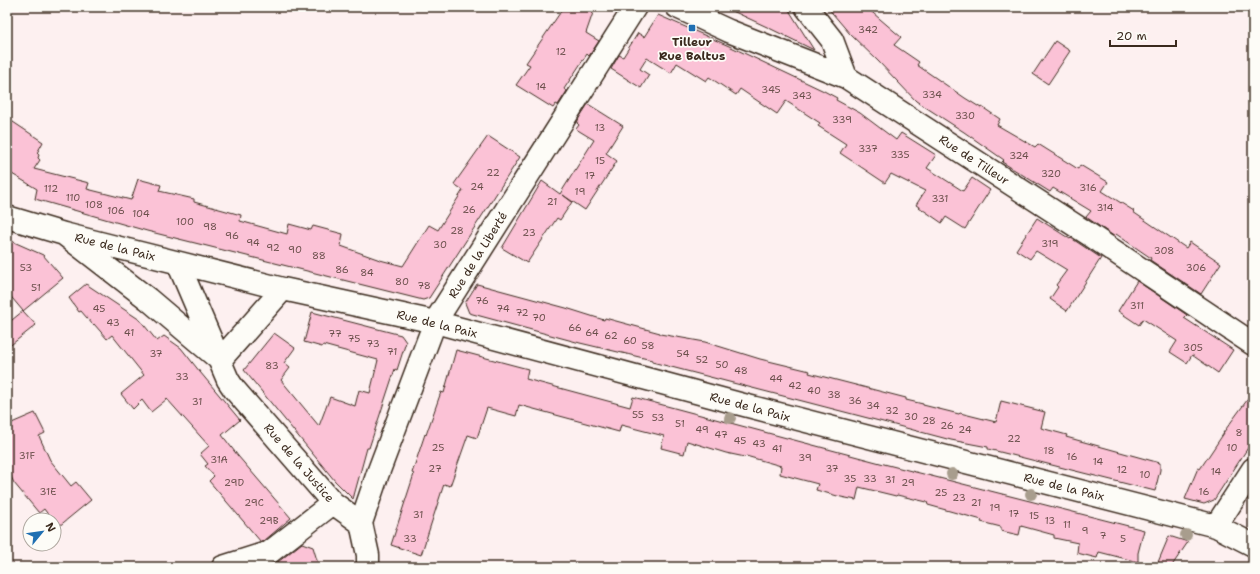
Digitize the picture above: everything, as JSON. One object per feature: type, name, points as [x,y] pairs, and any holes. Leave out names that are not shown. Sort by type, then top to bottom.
[{"type":"street","name":"Rue de la Liberté","points":[[361,523],[378,473],[435,322],[635,7]]},
{"type":"street","name":"Rue de Tilleur","points":[[677,7],[729,31],[846,77],[1090,235],[1253,344]]},
{"type":"street","points":[[806,7],[832,40],[846,77]]},
{"type":"street","name":"Rue de la Justice","points":[[7,217],[64,234],[148,299],[220,360]]},
{"type":"street","name":"Rue de la Paix","points":[[64,234],[283,289],[435,322],[740,404],[1216,526],[1253,545]]},
{"type":"street","name":"Rue de la Justice","points":[[178,263],[228,380],[234,389],[333,503],[361,523]]},
{"type":"street","points":[[220,360],[283,289]]},
{"type":"street","points":[[1216,526],[1253,469]]},
{"type":"street","points":[[223,567],[270,552],[333,503]]},
{"type":"street","points":[[361,523],[368,555],[368,567]]},
{"type":"building","points":[[564,7],[595,7],[586,33],[599,41],[589,56],[587,54],[564,89],[567,91],[558,105],[556,104],[553,108],[516,85],[530,65],[526,63]]},
{"type":"building","points":[[724,7],[787,7],[814,50],[767,27]]},
{"type":"building","points":[[827,7],[866,7],[901,37],[894,45],[919,62],[917,65],[965,98],[1000,119],[997,125],[1035,147],[1038,144],[1078,169],[1080,165],[1108,182],[1102,191],[1134,211],[1133,212],[1186,248],[1190,242],[1221,263],[1201,294],[1150,260],[1151,258],[1116,234],[1115,237],[1086,217],[1091,211],[1053,188],[1050,192],[1002,162],[1004,160],[916,101],[850,34]]},
{"type":"building","points":[[658,15],[729,46],[824,91],[837,98],[836,100],[860,113],[896,140],[901,133],[936,155],[927,168],[963,191],[972,178],[990,190],[965,229],[946,217],[942,223],[916,205],[925,191],[891,174],[885,183],[840,153],[846,144],[818,126],[820,123],[786,101],[777,114],[740,89],[736,95],[709,77],[706,81],[677,63],[671,73],[647,58],[640,69],[649,75],[641,88],[611,69],[619,55],[623,57],[638,33],[644,37]]},
{"type":"building","points":[[1055,41],[1070,51],[1048,84],[1033,74]]},
{"type":"building","points":[[588,104],[623,126],[606,153],[617,161],[585,210],[563,195],[572,202],[560,220],[557,218],[527,263],[502,248],[542,181],[560,194],[594,140],[576,129],[579,125],[577,123],[579,118]]},
{"type":"building","points":[[7,118],[43,142],[37,153],[40,160],[34,169],[89,183],[87,189],[131,200],[138,179],[161,185],[159,191],[194,199],[194,202],[241,215],[240,221],[287,234],[289,224],[311,230],[313,226],[343,234],[341,246],[380,260],[403,266],[429,225],[438,230],[463,190],[454,184],[488,136],[520,157],[429,298],[423,300],[147,231],[35,199],[37,189],[7,171]]},
{"type":"building","points":[[1037,218],[1101,258],[1067,311],[1050,299],[1058,287],[1056,285],[1067,270],[1036,251],[1030,259],[1016,250]]},
{"type":"building","points":[[7,239],[43,255],[63,278],[23,311],[7,292]]},
{"type":"building","points":[[1137,281],[1187,315],[1184,318],[1233,350],[1218,373],[1192,355],[1187,363],[1170,352],[1177,341],[1143,319],[1139,325],[1118,311]]},
{"type":"building","points":[[86,284],[140,320],[157,341],[164,336],[181,348],[240,420],[222,435],[291,518],[264,541],[261,542],[209,481],[214,476],[205,466],[208,464],[200,454],[209,446],[167,399],[151,412],[142,400],[133,409],[121,394],[144,375],[112,335],[107,339],[81,311],[79,312],[69,298]]},
{"type":"building","points":[[477,284],[604,320],[605,318],[660,334],[705,342],[760,359],[810,371],[809,373],[906,398],[906,400],[959,414],[996,422],[1001,401],[1045,412],[1041,428],[1067,435],[1066,437],[1160,463],[1160,470],[1155,491],[988,449],[988,447],[951,440],[469,313],[465,303]]},
{"type":"building","points":[[23,311],[36,325],[7,348],[7,324]]},
{"type":"building","points":[[312,312],[401,335],[406,342],[397,370],[395,369],[369,448],[367,448],[353,499],[335,481],[244,370],[274,333],[295,348],[284,363],[290,368],[281,380],[319,426],[330,397],[355,406],[359,390],[370,393],[378,360],[323,345],[322,347],[304,342]]},
{"type":"building","points":[[456,350],[528,369],[526,379],[630,407],[633,397],[884,464],[1144,530],[1138,553],[1138,562],[1099,552],[1097,558],[1077,553],[1078,543],[1054,538],[1054,535],[1021,526],[1019,535],[1001,531],[1001,527],[981,522],[982,520],[928,505],[927,502],[897,495],[859,487],[856,500],[841,497],[816,490],[818,484],[780,474],[781,466],[746,456],[726,453],[687,441],[684,454],[661,448],[664,436],[621,425],[619,432],[519,405],[516,416],[487,408],[477,438],[468,435],[450,486],[444,484],[421,555],[391,545],[425,434],[426,435],[441,392],[444,393]]},
{"type":"building","points":[[1253,392],[1253,440],[1214,500],[1204,504],[1185,499],[1198,468],[1200,469],[1223,433]]},
{"type":"building","points":[[35,413],[45,433],[39,436],[50,460],[71,486],[76,482],[91,500],[62,524],[62,512],[46,512],[44,509],[38,512],[14,483],[7,468],[7,425]]},
{"type":"building","points":[[1169,536],[1188,542],[1171,567],[1156,567]]},
{"type":"building","points":[[302,543],[313,547],[319,567],[279,567],[278,562]]},
{"type":"place","name":"Tilleur Rue Baltus","points":[[692,28]]}]
